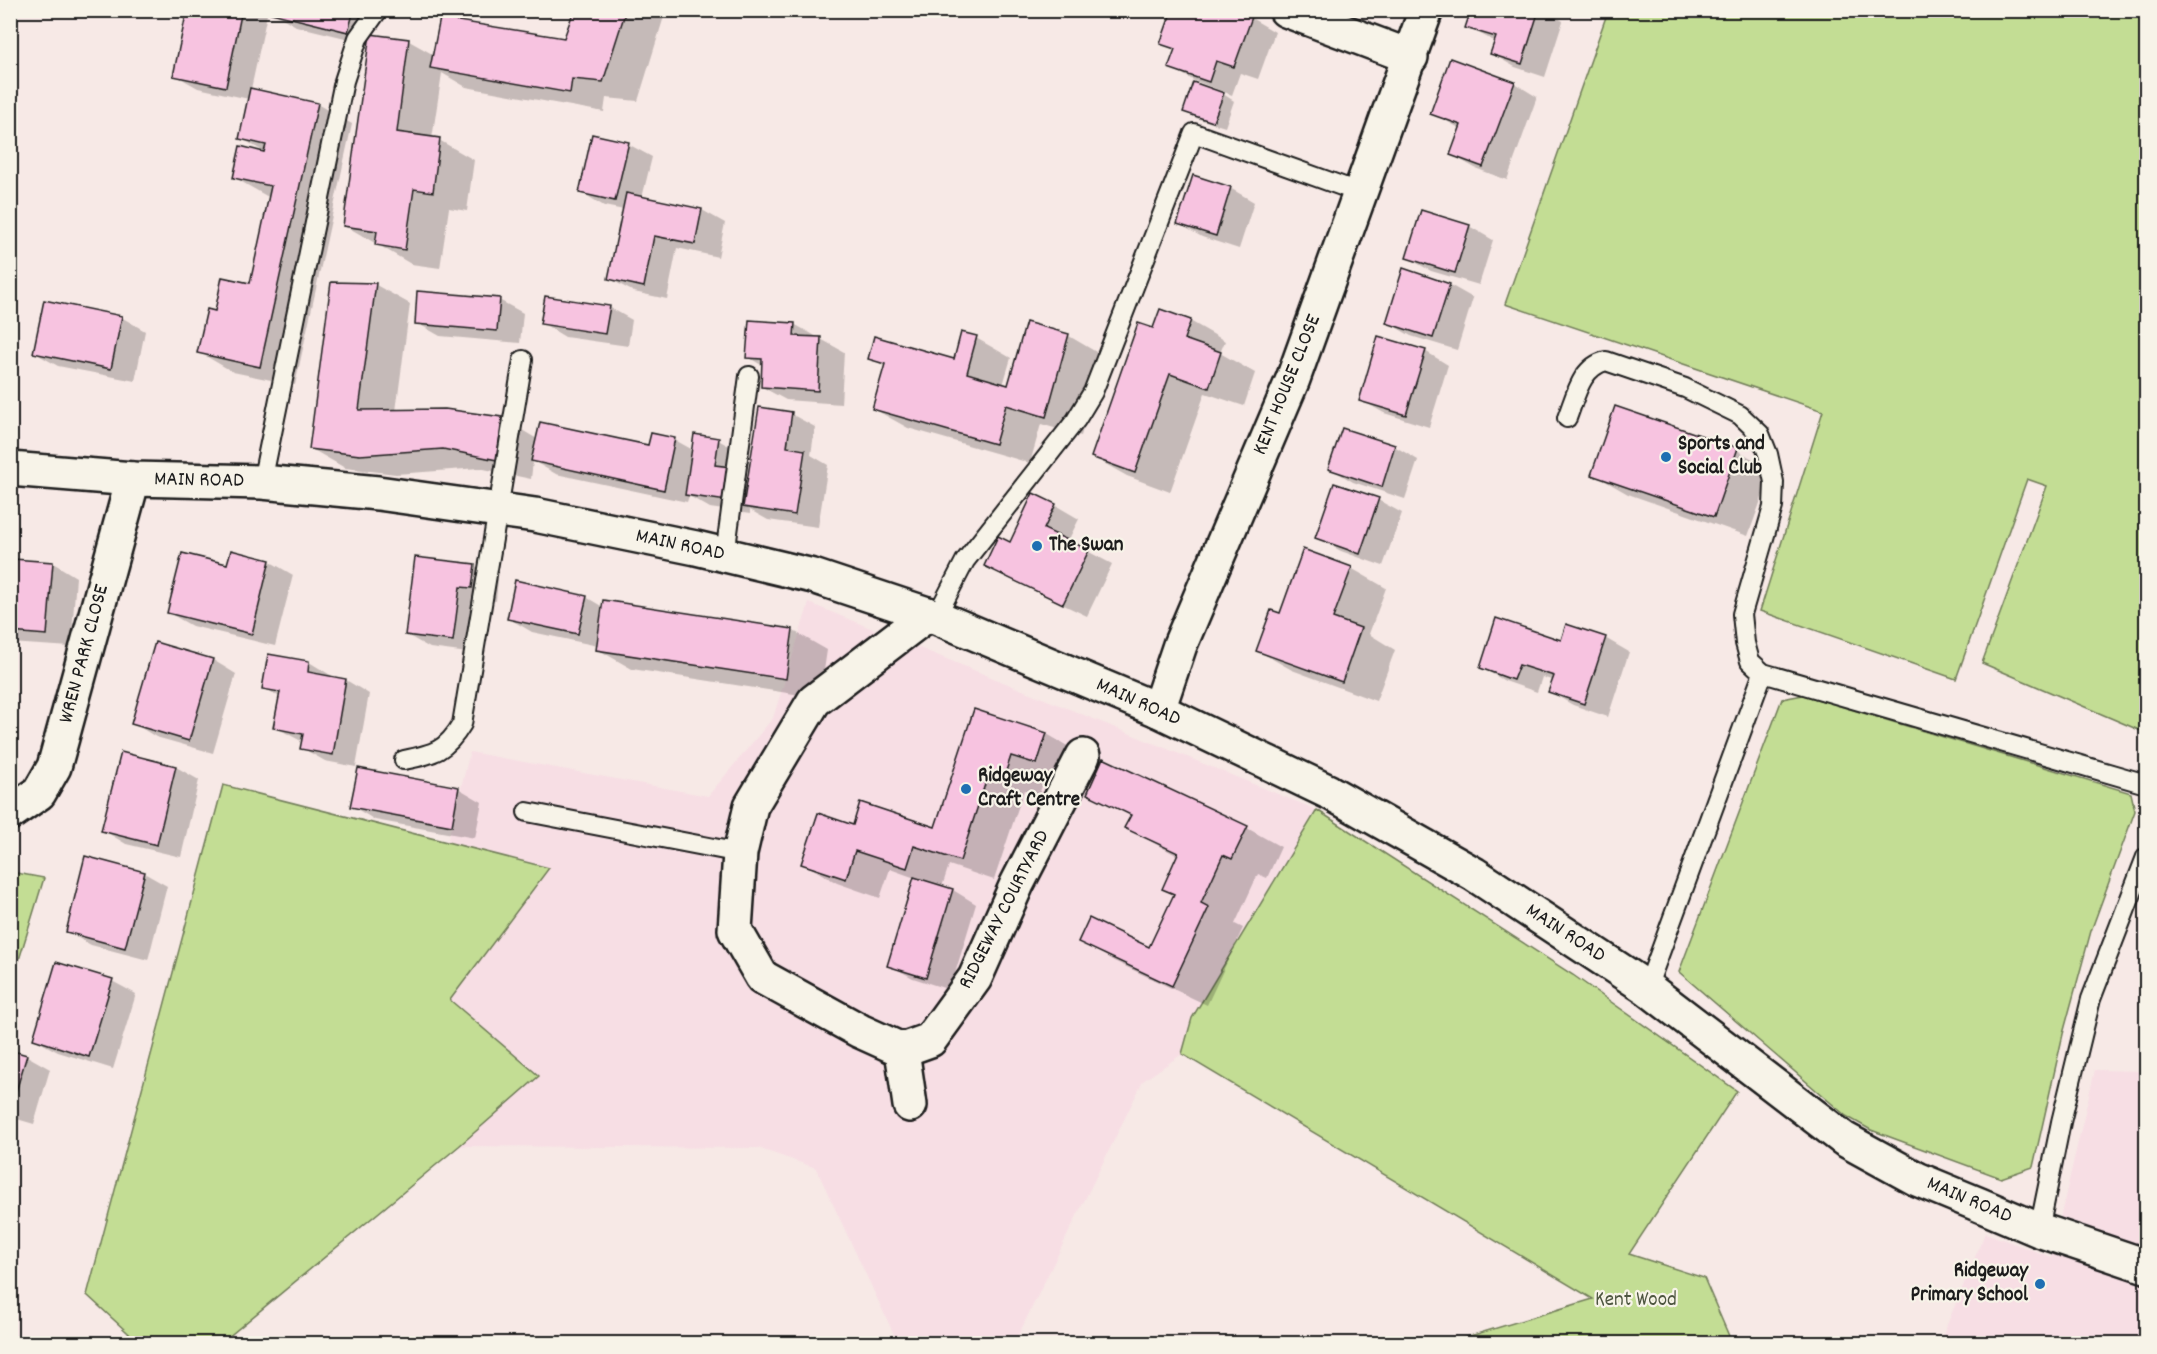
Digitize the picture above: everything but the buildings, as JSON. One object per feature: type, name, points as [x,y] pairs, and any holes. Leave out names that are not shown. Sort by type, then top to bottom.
[{"type":"street","points":[[1286,10],[1411,57]]},
{"type":"street","name":"KENT HOUSE CLOSE","points":[[1158,710],[1180,645],[1293,379],[1411,57],[1426,10]]},
{"type":"street","name":"MAIN ROAD","points":[[10,468],[133,479],[262,483],[378,494],[535,515],[813,576],[932,615],[1158,710],[1329,792],[1474,874],[1647,988],[1844,1139],[1917,1179],[2039,1230],[2146,1266]]},
{"type":"street","name":"WREN PARK CLOSE","points":[[10,813],[39,792],[54,767],[133,479]]},
{"type":"street","points":[[910,1105],[902,1050],[860,1031],[762,977],[735,930],[740,853],[751,806],[814,701],[932,615]]},
{"type":"street","name":"RIDGEWAY COURTYARD","points":[[902,1050],[930,1040],[975,978],[1017,884],[1083,756]]},
{"type":"lane","points":[[262,483],[344,81],[358,38],[378,10]]},
{"type":"lane","points":[[932,615],[965,561],[1076,420],[1093,392],[1194,133],[1361,193]]},
{"type":"lane","points":[[404,760],[433,754],[453,739],[462,724],[523,360]]},
{"type":"lane","points":[[1568,418],[1585,374],[1594,364],[1606,361],[1685,388],[1740,415],[1760,434],[1768,454],[1773,482],[1773,507],[1742,614],[1745,644],[1750,661],[1763,673],[2146,784]]},
{"type":"lane","points":[[725,555],[749,376]]},
{"type":"lane","points":[[1647,988],[1763,673]]},
{"type":"lane","points":[[527,812],[740,853]]},
{"type":"lane","points":[[2039,1230],[2061,1122],[2091,999],[2146,857]]},
{"type":"shaded area","points":[[809,603],[1317,810],[1192,1018],[1182,1054],[1143,1081],[1014,1344],[898,1343],[816,1168],[758,1148],[459,1146],[539,1076],[450,1000],[549,868],[447,843],[470,752],[708,796],[773,718]]},
{"type":"shaded area","points":[[2095,1070],[2146,1071],[2146,1343],[1939,1344],[1985,1233],[2051,1257]]},
{"type":"green space","points":[[1608,11],[2146,11],[2146,733],[1982,663],[2047,486],[2027,479],[1956,679],[1760,611],[1823,411],[1505,304]]},
{"type":"green space","points":[[1803,695],[2131,793],[2135,811],[2091,931],[2063,1034],[2033,1167],[2001,1178],[1871,1130],[1846,1116],[1679,972],[1782,699]]},
{"type":"green space","points":[[223,785],[549,868],[450,1000],[539,1076],[459,1146],[221,1343],[139,1343],[87,1295]]},
{"type":"green space","name":"Kent Wood","points":[[1317,810],[1573,975],[1737,1091],[1629,1254],[1704,1278],[1732,1343],[1702,1343],[1697,1339],[1684,1344],[1447,1343],[1593,1299],[1182,1054],[1192,1018]]},
{"type":"green space","points":[[10,872],[44,878],[11,986]]},
{"type":"place","name":"Sports and Social Club","points":[[1666,457]]},
{"type":"place","name":"The Swan","points":[[1037,546]]},
{"type":"place","name":"Ridgeway Craft Centre","points":[[966,789]]},
{"type":"place","name":"Ridgeway Primary School","points":[[2040,1284]]}]
